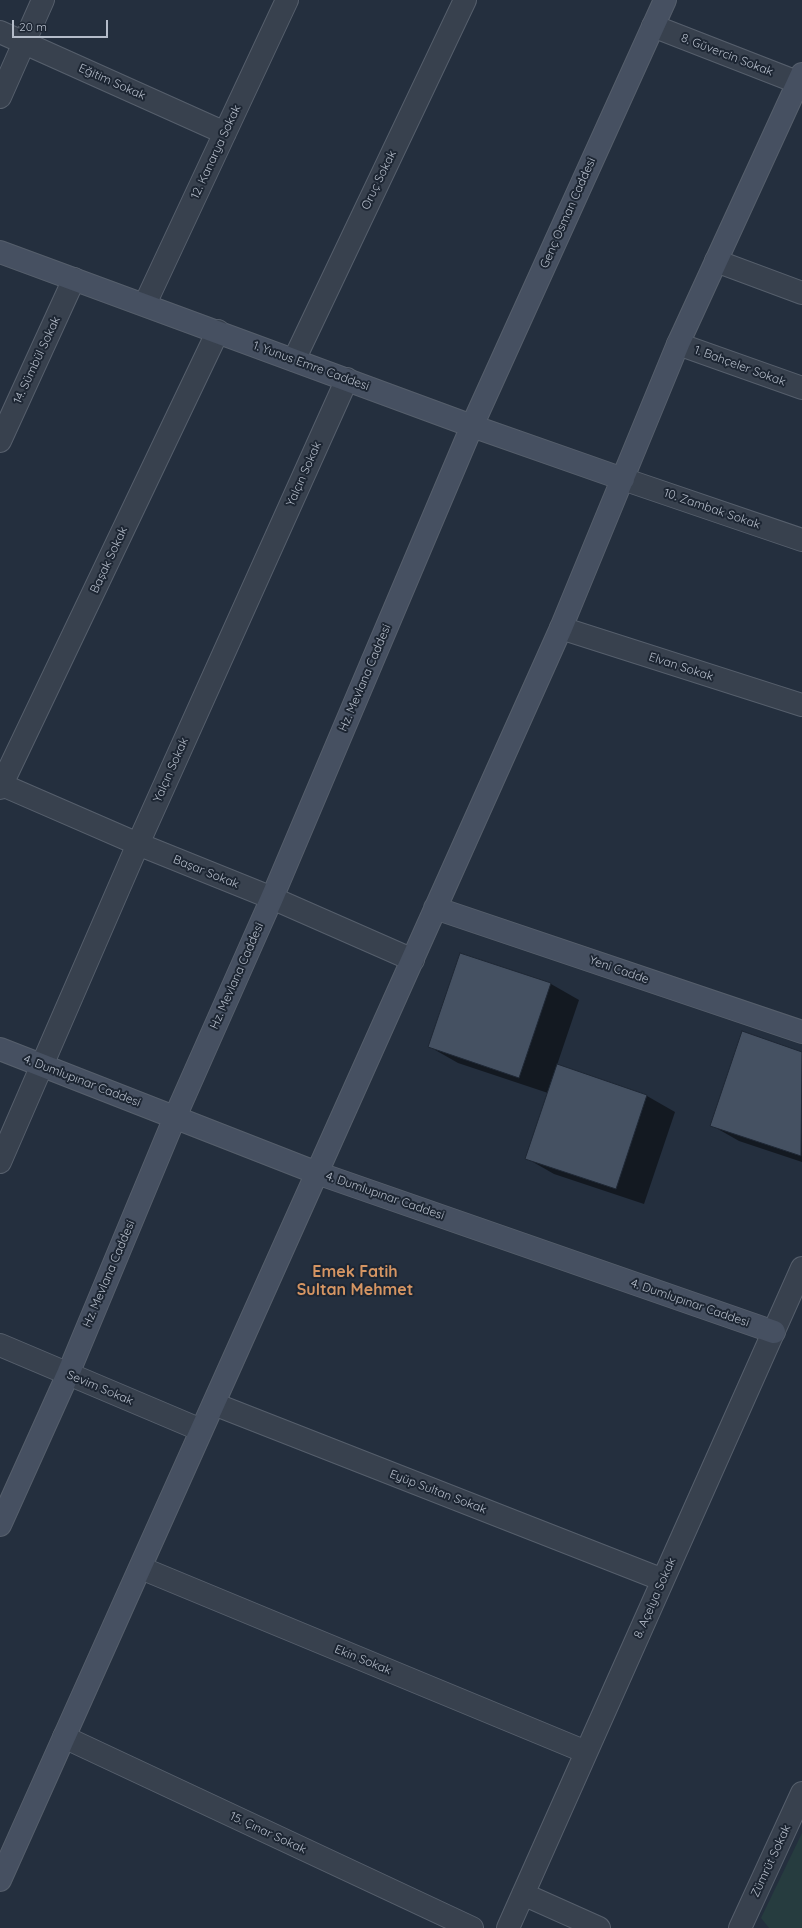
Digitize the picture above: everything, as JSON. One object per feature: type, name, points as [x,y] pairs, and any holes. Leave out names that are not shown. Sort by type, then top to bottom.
[{"type":"street","points":[[0,98],[43,0]]},
{"type":"street","name":"12. Kanarya Sokak","points":[[145,304],[287,0]]},
{"type":"street","name":"Oruç Sokak","points":[[294,360],[465,0]]},
{"type":"street","name":"Genç Osman Caddesi","points":[[472,426],[665,0]]},
{"type":"street","name":"8. Güvercin Sokak","points":[[653,26],[801,80]]},
{"type":"street","name":"Eğitim Sokak","points":[[0,32],[225,133]]},
{"type":"street","points":[[0,1880],[561,628],[678,344],[801,80]]},
{"type":"street","name":"1. Yunus Emre Caddesi","points":[[0,252],[145,304],[472,426],[623,479]]},
{"type":"street","points":[[716,261],[802,293]]},
{"type":"street","name":"14. Sümbül Sokak","points":[[0,441],[74,279]]},
{"type":"street","name":"Başak Sokak","points":[[0,786],[218,331]]},
{"type":"street","name":"1. Bahçeler Sokak","points":[[678,344],[802,388]]},
{"type":"street","name":"Yalçın Sokak","points":[[0,1162],[138,844],[347,379]]},
{"type":"street","name":"Hz. Mevlana Caddesi","points":[[0,1525],[68,1374],[175,1117],[272,898],[472,426]]},
{"type":"street","name":"10. Zambak Sokak","points":[[623,479],[802,540]]},
{"type":"street","name":"Elvan Sokak","points":[[561,628],[802,706]]},
{"type":"street","name":"Başar Sokak","points":[[0,786],[272,898],[412,960]]},
{"type":"street","name":"Yeni Cadde","points":[[435,908],[802,1032]]},
{"type":"street","name":"4. Dumlupınar Caddesi","points":[[0,1049],[317,1173],[774,1332]]},
{"type":"street","name":"8. Açelya Sokak","points":[[508,1928],[802,1268]]},
{"type":"street","name":"Sevim Sokak","points":[[0,1345],[201,1430]]},
{"type":"street","name":"Eyüp Sultan Sokak","points":[[214,1404],[663,1580]]},
{"type":"street","name":"Ekin Sokak","points":[[141,1568],[586,1752]]},
{"type":"street","name":"15. Çınar Sokak","points":[[64,1737],[472,1928]]},
{"type":"street","name":"Zümrüt Sokak","points":[[740,1928],[802,1793]]},
{"type":"street","points":[[523,1894],[600,1928]]},
{"type":"green space","points":[[802,1833],[802,1928],[769,1928],[761,1918]]},
{"type":"building","points":[[460,953],[551,983],[519,1078],[428,1047]]},
{"type":"building","points":[[742,1031],[802,1052],[801,1156],[710,1126]]},
{"type":"building","points":[[557,1064],[647,1095],[616,1189],[525,1159]]},
{"type":"district","name":"Emek Fatih Sultan Mehmet","points":[[355,1281]]}]
